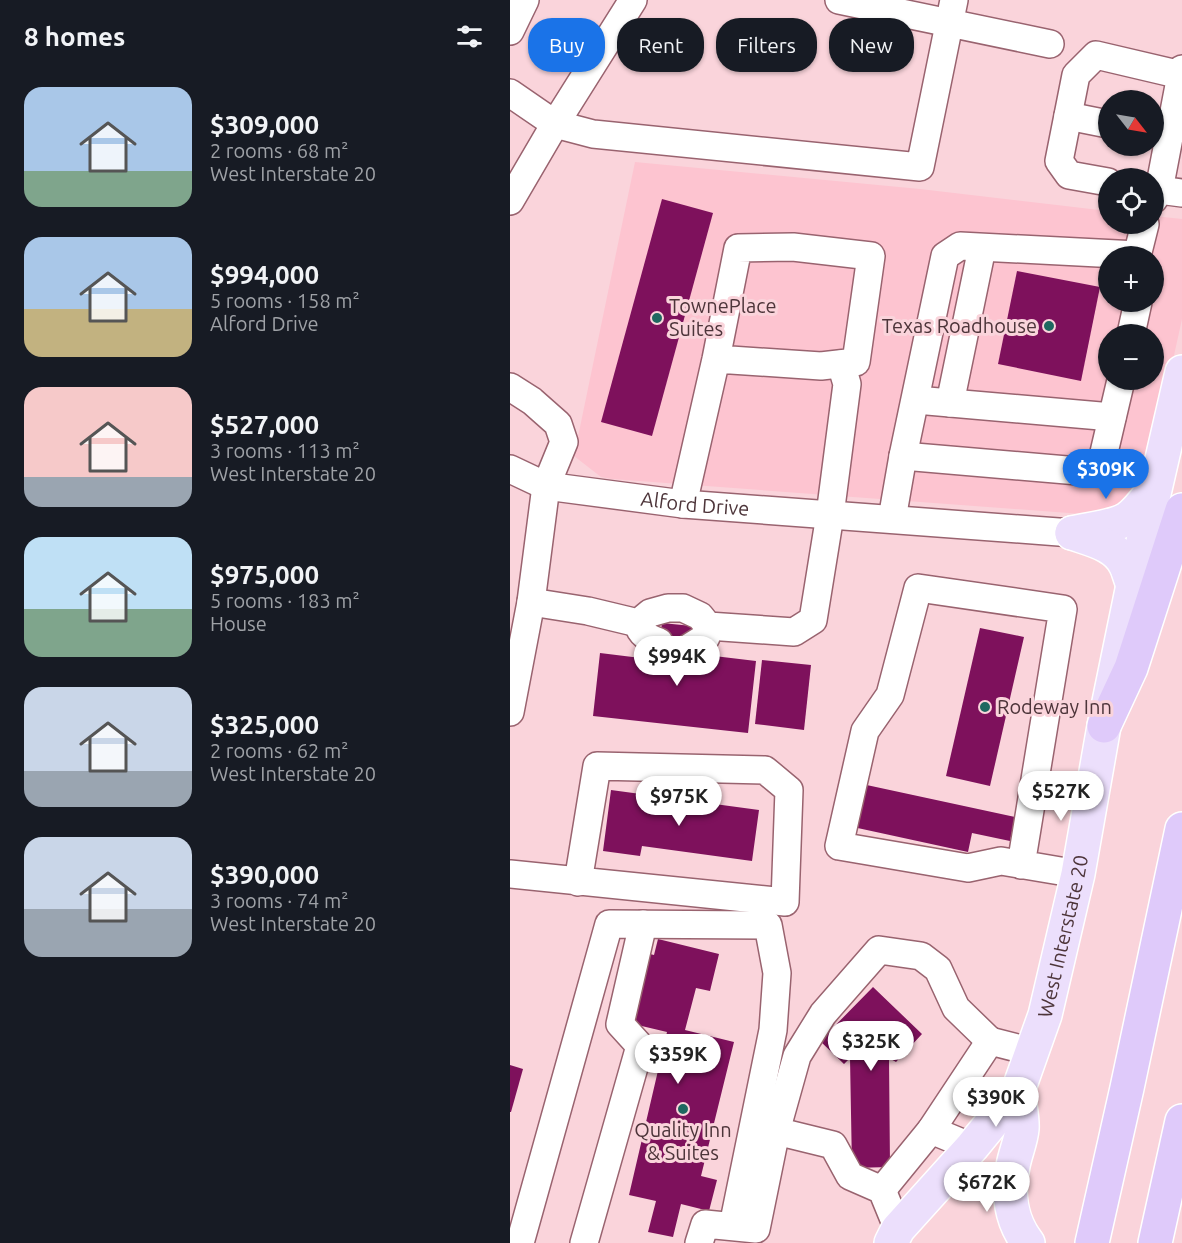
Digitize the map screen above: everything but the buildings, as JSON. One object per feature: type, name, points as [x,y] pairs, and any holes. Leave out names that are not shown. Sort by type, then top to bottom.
[{"type":"highway","points":[[1104,726],[1131,668],[1182,510]]},
{"type":"highway","points":[[1092,1243],[1182,829]]},
{"type":"highway","points":[[1155,1243],[1182,1121]]},
{"type":"main road","name":"West Interstate 20","points":[[887,1238],[972,1147],[1018,1091],[1033,1052],[1045,1015],[1078,874],[1132,585],[1182,372]]},
{"type":"main road","points":[[1072,533],[1115,524],[1128,518],[1154,489]]},
{"type":"main road","points":[[1072,533],[1108,547],[1118,554],[1126,564],[1132,585]]},
{"type":"main road","points":[[1018,1091],[1022,1130],[1010,1184],[1012,1207],[1019,1230],[1028,1243]]},
{"type":"street","points":[[510,31],[525,0]]},
{"type":"street","points":[[510,201],[555,124],[633,0]]},
{"type":"street","points":[[839,0],[951,11],[1050,44]]},
{"type":"street","points":[[510,93],[555,124],[593,134],[920,167],[951,11]]},
{"type":"street","points":[[1098,180],[1069,176],[1059,161],[1076,75],[1096,55],[1181,72],[1164,125]]},
{"type":"street","points":[[1068,116],[1098,122]]},
{"type":"street","points":[[892,519],[945,256],[960,246],[1098,254]]},
{"type":"street","points":[[683,504],[716,359],[738,248],[793,247],[870,256],[856,362],[821,366],[716,359]]},
{"type":"street","points":[[950,403],[982,248]]},
{"type":"street","points":[[638,623],[650,613],[668,608],[683,608],[700,616],[708,626],[794,632],[813,620],[848,384],[841,364]]},
{"type":"street","points":[[510,387],[558,424],[564,442],[546,486],[531,602],[511,705]]},
{"type":"street","points":[[903,456],[1090,472],[1102,461],[1119,390]]},
{"type":"street","points":[[916,400],[1112,417]]},
{"type":"street","name":"Alford Drive","points":[[510,469],[546,486],[683,504],[1072,533]]},
{"type":"street","points":[[1021,865],[1063,609],[918,588],[890,695],[865,731],[839,846],[968,868],[1000,861],[1021,865],[1078,874]]},
{"type":"street","points":[[531,602],[588,611],[638,623]]},
{"type":"street","points":[[638,623],[639,630],[646,637],[659,642]]},
{"type":"street","points":[[690,647],[706,637],[708,626]]},
{"type":"street","points":[[510,874],[578,882],[785,902],[789,789],[765,770],[597,766],[578,882]]},
{"type":"street","points":[[520,1243],[609,924],[768,924],[777,973],[773,1030],[747,1233]]},
{"type":"street","points":[[584,1243],[640,1046],[620,1024],[643,924]]},
{"type":"street","points":[[747,1233],[796,1056],[822,1014],[879,950],[921,956],[938,969],[956,1008],[990,1041],[1033,1052]]},
{"type":"street","points":[[887,1238],[882,1190],[931,1130],[990,1041]]},
{"type":"street","points":[[931,1130],[972,1147]]},
{"type":"street","points":[[776,1131],[833,1145],[850,1176],[882,1190]]},
{"type":"street","points":[[699,1243],[705,1224],[747,1233]]},
{"type":"shaded area","points":[[635,162],[920,189],[1098,210],[1098,234],[1164,234],[1164,217],[1182,219],[1182,319],[1145,487],[1120,509],[1095,515],[601,477],[574,456]]},
{"type":"place","name":"TownePlace Suites","points":[[657,318]]},
{"type":"place","name":"Texas Roadhouse","points":[[1049,326]]},
{"type":"place","name":"Rodeway Inn","points":[[985,707]]},
{"type":"place","name":"Quality Inn & Suites","points":[[683,1109]]}]
